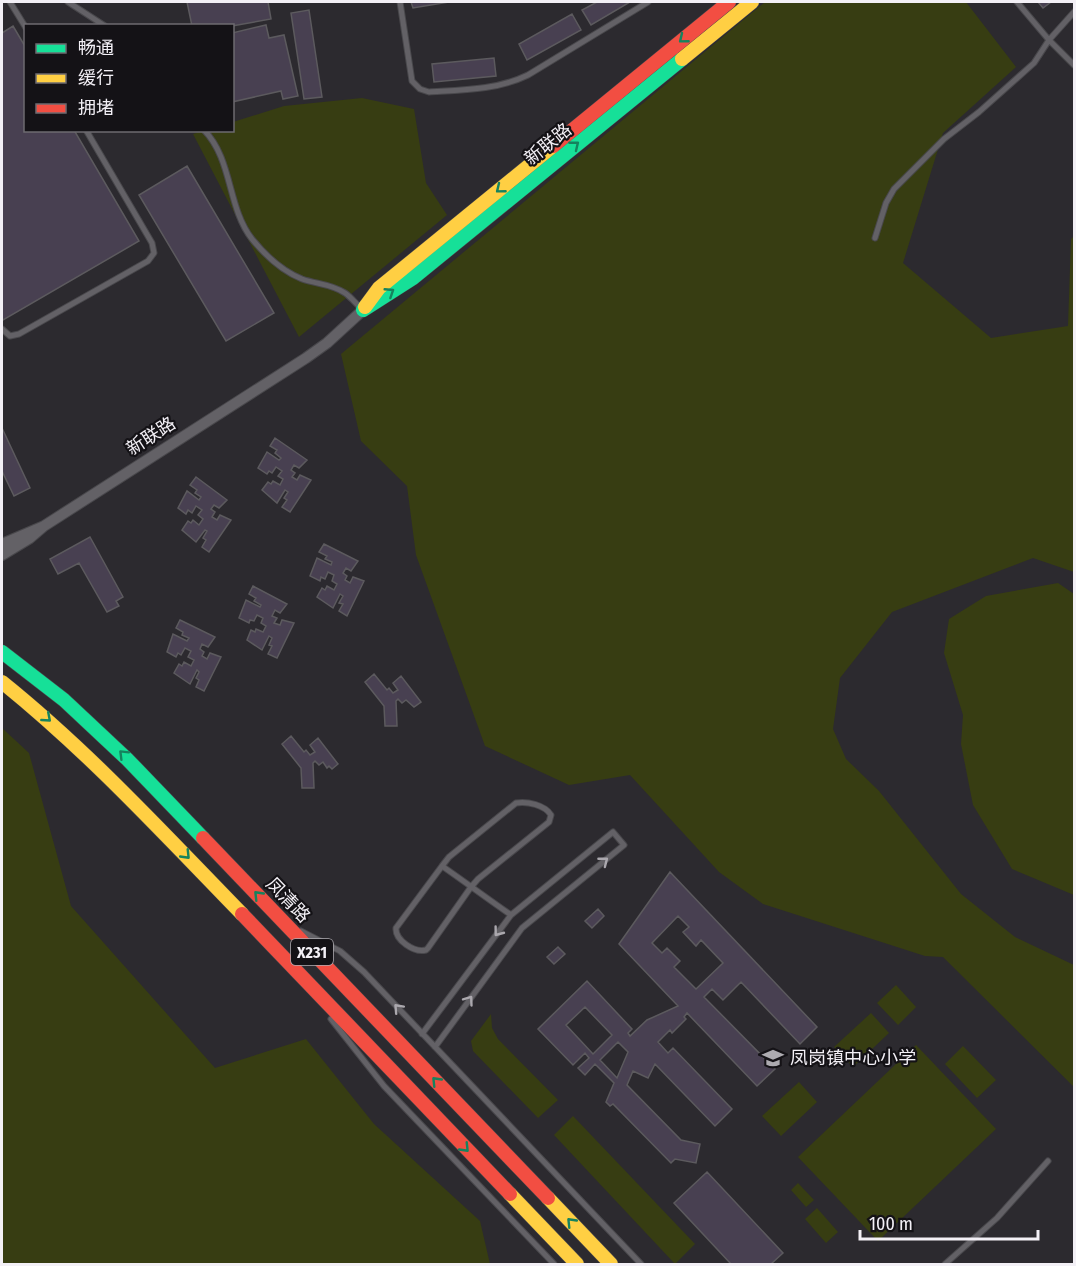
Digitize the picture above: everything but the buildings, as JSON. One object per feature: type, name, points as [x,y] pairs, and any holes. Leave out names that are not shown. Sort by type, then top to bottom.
[{"type":"main road","name":"新联路","points":[[363,310],[379,288],[729,2]]},
{"type":"main road","name":"新联路","points":[[363,310],[413,278],[752,2]]},
{"type":"main road","name":"凤清路","points":[[2,652],[47,686],[104,736],[611,1264]]},
{"type":"main road","name":"X231","points":[[2,682],[49,720],[111,777],[577,1264]]},
{"type":"street","name":"新联路","points":[[2,555],[306,358],[327,343],[363,310]]},
{"type":"street","name":"新联路","points":[[2,544],[44,526]]},
{"type":"lane","points":[[10,2],[24,25]]},
{"type":"lane","points":[[68,2],[102,24]]},
{"type":"lane","points":[[400,2],[412,81],[420,89],[429,92],[494,87],[512,82],[528,75],[648,2]]},
{"type":"lane","points":[[1017,2],[1048,40],[1074,65]]},
{"type":"lane","points":[[875,238],[886,203],[898,184],[944,139],[979,112],[1034,63],[1048,40],[1074,12]]},
{"type":"lane","points":[[2,329],[10,336],[19,334],[148,261],[154,253],[152,243],[87,132]]},
{"type":"lane","points":[[206,132],[220,155],[240,218],[250,237],[282,269],[300,278],[333,287],[346,294],[363,310]]},
{"type":"lane","points":[[526,802],[550,811],[549,822],[478,879],[426,951],[417,951],[399,939],[396,928],[442,866],[449,857],[516,803],[526,802]]},
{"type":"lane","points":[[422,1034],[511,915],[613,832],[624,845],[522,928],[435,1047]]},
{"type":"lane","points":[[442,866],[511,915]]},
{"type":"lane","points":[[284,922],[340,951],[352,960],[640,1264]]},
{"type":"lane","points":[[276,949],[384,1086],[554,1264]]},
{"type":"lane","points":[[945,1264],[998,1218],[1048,1161]]},
{"type":"green space","points":[[765,2],[966,2],[1016,67],[943,133],[903,263],[991,338],[1068,326],[1071,239],[1074,236],[1074,572],[1033,558],[892,612],[840,678],[833,729],[846,759],[879,791],[961,894],[1015,937],[1074,965],[1074,1087],[943,957],[925,956],[763,904],[719,872],[630,775],[569,785],[485,746],[416,555],[407,486],[361,441],[341,354]]},
{"type":"green space","points":[[362,98],[414,109],[426,183],[447,215],[299,337],[193,134],[234,132],[234,122],[284,106]]},
{"type":"green space","points":[[1058,583],[1074,594],[1074,895],[1012,869],[973,805],[961,744],[963,715],[944,653],[949,619],[986,596]]},
{"type":"green space","points":[[2,728],[29,753],[71,906],[215,1068],[306,1039],[374,1124],[480,1221],[490,1264],[2,1264]]},
{"type":"green space","points":[[896,985],[916,1007],[898,1025],[877,1003]]},
{"type":"green space","points":[[871,1013],[889,1033],[853,1067],[834,1047]]},
{"type":"green space","points":[[491,1014],[492,1028],[498,1039],[558,1100],[538,1118],[473,1051],[471,1041]]},
{"type":"green space","points":[[916,1045],[996,1129],[878,1241],[798,1157]]},
{"type":"green space","points":[[963,1046],[996,1080],[977,1098],[945,1064]]},
{"type":"green space","points":[[799,1082],[817,1102],[781,1136],[762,1116]]},
{"type":"green space","points":[[573,1116],[695,1244],[675,1264],[554,1135]]},
{"type":"green space","points":[[798,1183],[814,1200],[806,1207],[791,1190]]},
{"type":"green space","points":[[817,1208],[838,1232],[826,1243],[805,1219]]},
{"type":"traffic: fast","points":[[365,307],[363,310],[413,278],[682,59]]},
{"type":"traffic: fast","points":[[2,652],[64,700],[127,759],[203,838]]},
{"type":"traffic: slow","points":[[682,59],[752,2]]},
{"type":"traffic: slow","points":[[365,307],[379,288],[553,146]]},
{"type":"traffic: slow","points":[[2,682],[96,765],[242,914]]},
{"type":"traffic: slow","points":[[510,1194],[577,1264]]},
{"type":"traffic: slow","points":[[548,1198],[611,1264]]},
{"type":"traffic: jam","points":[[553,146],[729,2]]},
{"type":"traffic: jam","points":[[203,838],[548,1198]]},
{"type":"traffic: jam","points":[[242,914],[510,1194]]},
{"type":"place","name":"凤岗镇中心小学","points":[[773,1058]]}]
